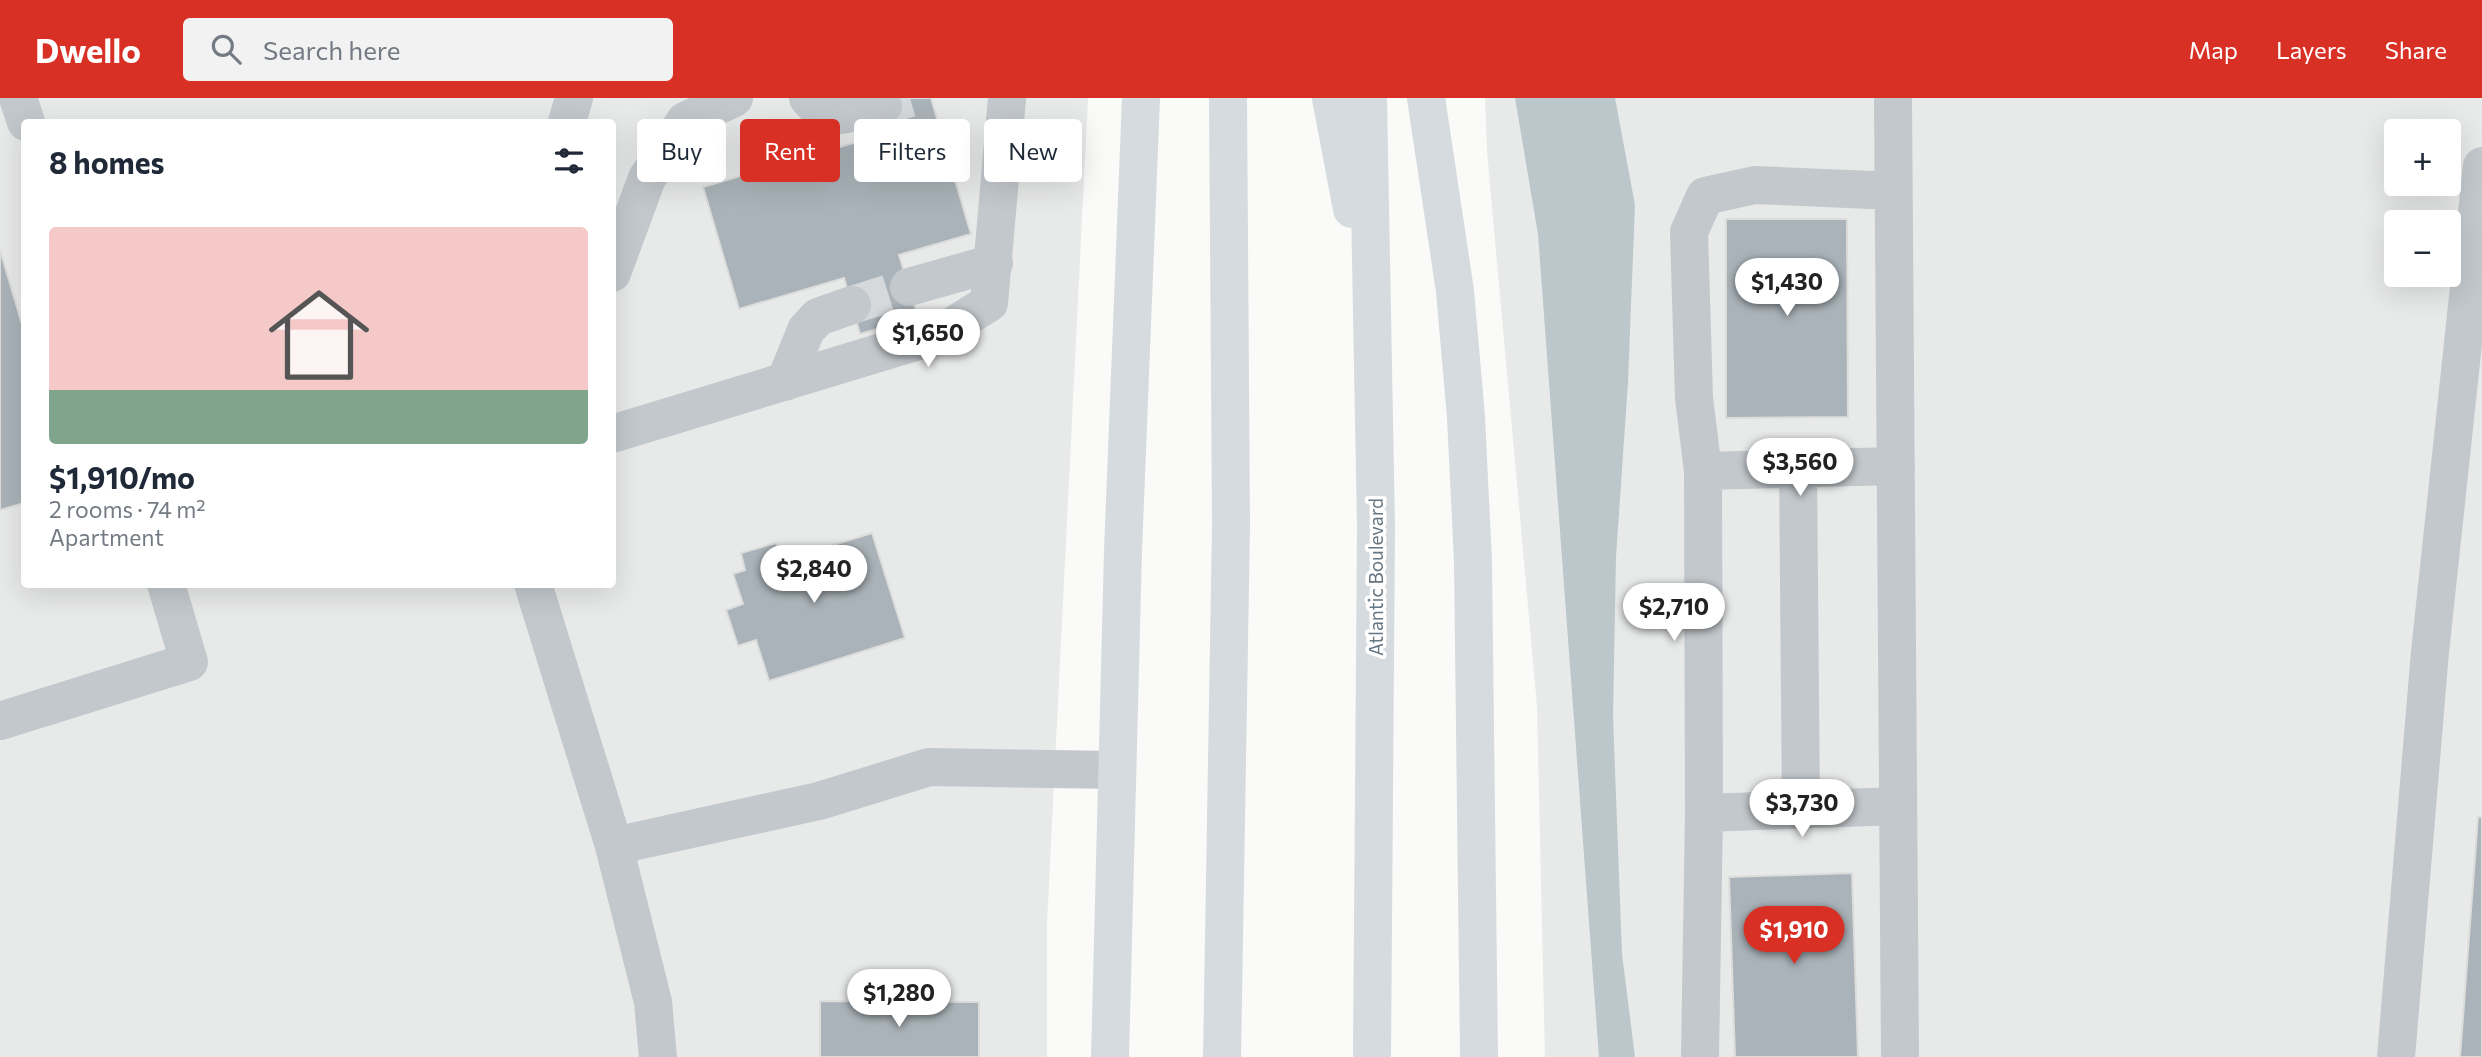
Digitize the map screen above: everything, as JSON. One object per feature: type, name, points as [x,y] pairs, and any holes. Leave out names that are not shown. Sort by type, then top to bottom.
[{"type":"highway","points":[[1110,1057],[1123,551],[1141,98]]},
{"type":"highway","points":[[1222,1057],[1231,525],[1228,98]]},
{"type":"highway","points":[[1331,98],[1372,311]]},
{"type":"highway","name":"Atlantic Boulevard","points":[[1368,98],[1376,527],[1372,1057]]},
{"type":"highway","points":[[1426,98],[1428,128],[1455,291],[1466,417],[1473,562],[1479,1057]]},
{"type":"street","points":[[18,98],[25,119]]},
{"type":"street","points":[[568,119],[574,98]]},
{"type":"street","points":[[616,262],[647,178],[685,121],[734,98]]},
{"type":"street","points":[[808,98],[822,113],[842,115],[883,106]]},
{"type":"street","points":[[616,433],[938,335],[989,303],[1007,98]]},
{"type":"street","points":[[1893,98],[1900,1057]]},
{"type":"street","points":[[2396,1057],[2430,652],[2482,166]]},
{"type":"street","points":[[1700,1057],[1704,814],[1703,471],[1694,398],[1689,233],[1705,196],[1755,185],[1871,190],[1893,188]]},
{"type":"street","points":[[909,287],[994,263]]},
{"type":"street","points":[[785,382],[806,330],[818,317],[852,305]]},
{"type":"street","points":[[1703,471],[1896,466]]},
{"type":"street","points":[[1798,469],[1801,810]]},
{"type":"street","points":[[0,721],[189,662],[167,588]]},
{"type":"street","points":[[534,588],[614,846],[653,1002],[658,1057]]},
{"type":"street","points":[[614,846],[819,801],[929,767],[1117,770]]},
{"type":"street","points":[[1704,814],[1898,806]]},
{"type":"shaded area","points":[[0,98],[1088,98],[1047,924],[1047,1057],[0,1057]]},
{"type":"shaded area","points":[[1485,98],[2482,98],[2482,1057],[1545,1057],[1537,706],[1487,151]]},
{"type":"shaded area","points":[[1515,98],[1615,98],[1635,205],[1628,382],[1616,557],[1613,717],[1622,954],[1635,1057],[1599,1057],[1538,234]]},
{"type":"building","points":[[881,98],[931,98],[937,119],[887,119]]},
{"type":"building","points":[[854,143],[854,182],[956,182],[971,234],[899,255],[918,317],[860,334],[844,278],[739,309],[703,187],[740,176],[740,182],[840,182],[840,147]]},
{"type":"building","points":[[1726,219],[1847,219],[1848,417],[1726,418]]},
{"type":"building","points":[[0,250],[21,321],[21,504],[0,510]]},
{"type":"building","points":[[872,533],[905,638],[769,681],[756,640],[738,646],[726,610],[743,604],[733,574],[745,570],[741,553],[776,543],[782,561]]},
{"type":"building","points":[[2478,817],[2482,817],[2482,1057],[2460,1057]]},
{"type":"building","points":[[1852,873],[1858,1057],[1735,1057],[1729,877]]},
{"type":"building","points":[[820,1001],[979,1002],[979,1057],[820,1057]]},
{"type":"tunnel","points":[[883,106],[910,98]]},
{"type":"tunnel","points":[[852,305],[909,287]]}]
